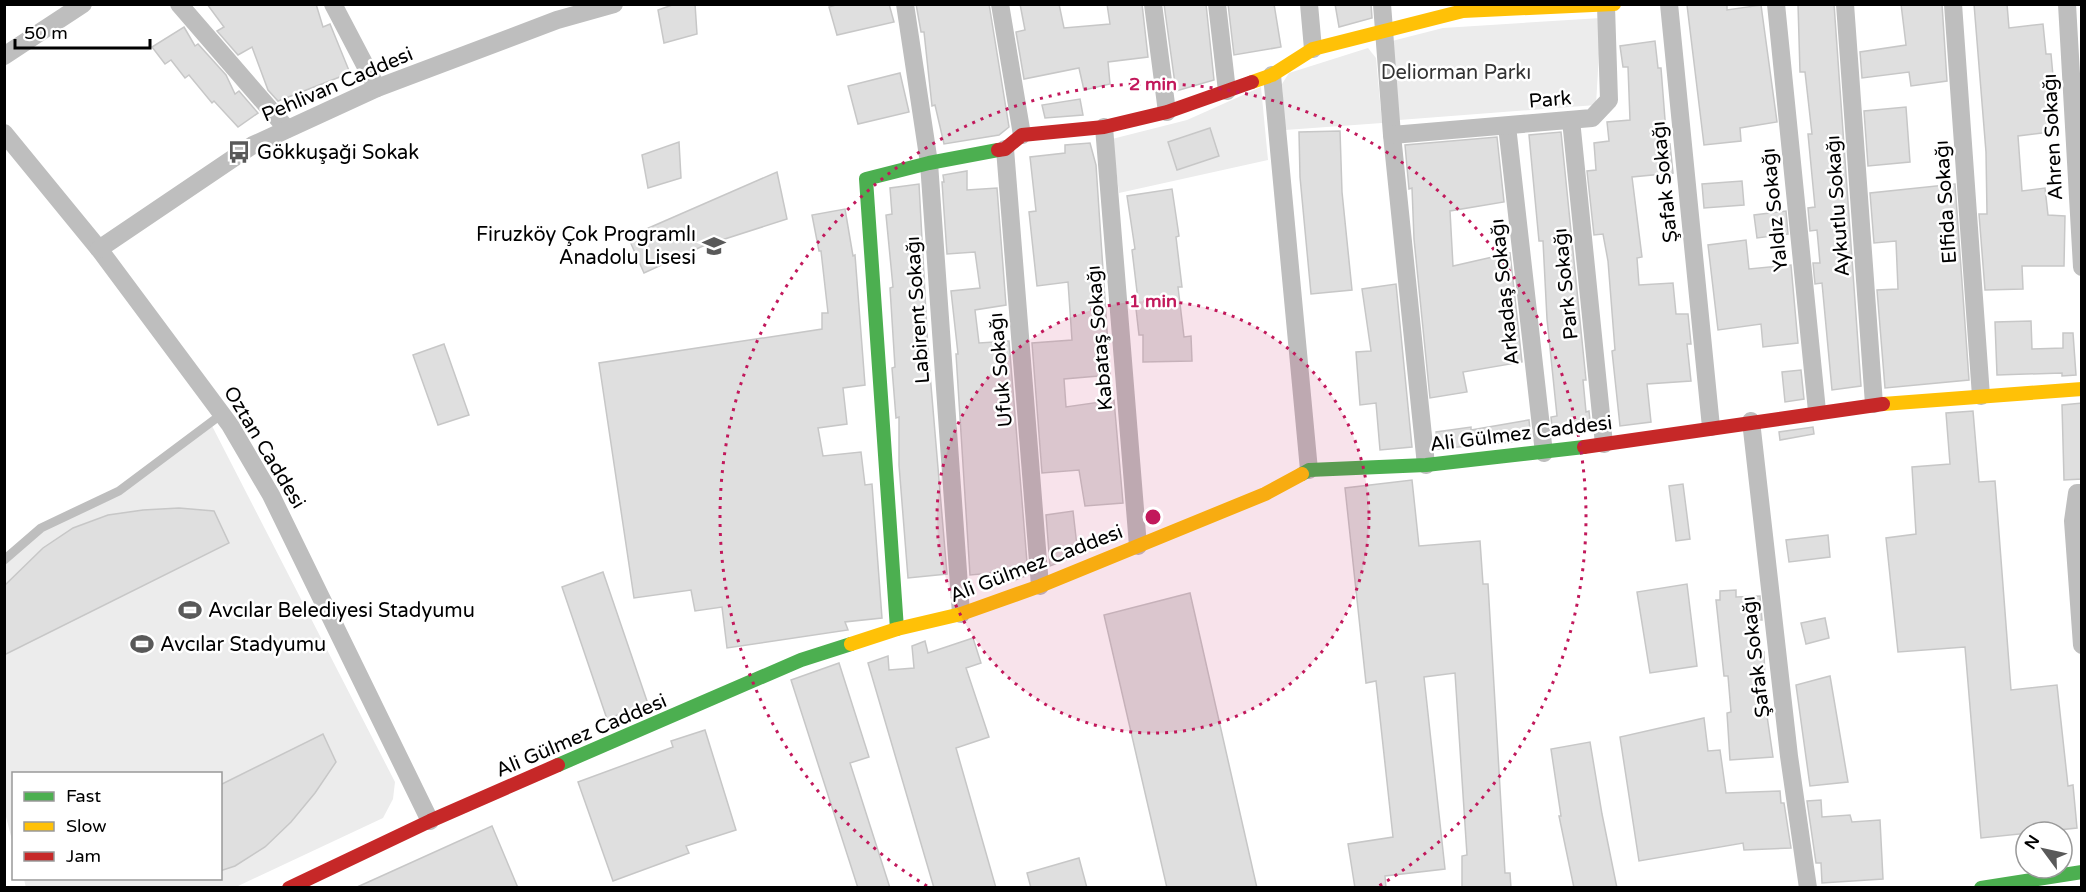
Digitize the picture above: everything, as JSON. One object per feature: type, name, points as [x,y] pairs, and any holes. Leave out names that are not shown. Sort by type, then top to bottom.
[{"type":"street","points":[[4,56],[83,4]]},
{"type":"street","points":[[179,4],[287,129]]},
{"type":"street","points":[[333,4],[377,88]]},
{"type":"street","name":"Pehlivan Caddesi","points":[[99,249],[253,145],[377,88],[557,20],[614,4]]},
{"type":"street","name":"Labirent Sokağı","points":[[905,4],[929,163],[961,614]]},
{"type":"street","points":[[1000,4],[1022,135]]},
{"type":"street","points":[[1153,4],[1167,112]]},
{"type":"street","points":[[1217,4],[1227,91]]},
{"type":"street","points":[[1309,4],[1313,49]]},
{"type":"street","points":[[1382,4],[1392,135],[1426,465]]},
{"type":"street","name":"Şafak Sokağı","points":[[1669,4],[1711,427]]},
{"type":"street","name":"Yaldız Sokağı","points":[[1776,4],[1818,411]]},
{"type":"street","name":"Aykutlu Sokağı","points":[[1845,4],[1874,404]]},
{"type":"street","name":"Elfida Sokağı","points":[[1953,4],[1981,396]]},
{"type":"street","name":"Ahren Sokağı","points":[[2067,4],[2077,92],[2082,267]]},
{"type":"street","points":[[897,629],[867,220],[866,178],[929,163],[1005,149],[1022,135],[1104,128],[1167,112],[1272,75],[1313,49],[1462,8],[1610,5]]},
{"type":"street","name":"Park","points":[[1392,135],[1592,118],[1609,100],[1610,5]]},
{"type":"street","points":[[1272,75],[1310,470]]},
{"type":"street","name":"Park Sokağı","points":[[1571,120],[1604,444]]},
{"type":"street","name":"Arkadaş Sokağı","points":[[1507,126],[1544,453]]},
{"type":"street","name":"Kabataş Sokağı","points":[[1104,128],[1138,546]]},
{"type":"street","name":"Oztan Caddesi","points":[[4,133],[99,249],[222,414],[271,495],[430,821]]},
{"type":"street","name":"Ufuk Sokağı","points":[[1005,149],[1040,586]]},
{"type":"street","name":"Ali Gülmez Caddesi","points":[[289,888],[430,821],[801,660],[897,629],[961,614],[1040,586],[1264,494],[1310,470],[1426,465],[1544,453],[1874,404],[2082,389]]},
{"type":"street","name":"Şafak Sokağı","points":[[1751,422],[1790,756],[1808,888]]},
{"type":"street","points":[[2082,493],[2077,493],[2073,521],[2082,645]]},
{"type":"street","points":[[1981,888],[2082,872]]},
{"type":"lane","points":[[4,560],[41,528],[119,491],[222,414]]},
{"type":"green space","name":"Deliorman Parkı","points":[[1601,18],[1596,105],[1399,120],[1392,41],[1443,28]]},
{"type":"green space","name":"Deliorman Parkı","points":[[1368,48],[1376,58],[1382,123],[1285,130],[1282,84],[1289,73]]},
{"type":"green space","points":[[1261,87],[1268,160],[1119,193],[1112,139],[1187,120]]},
{"type":"green space","name":"Avcılar Stadyumu","points":[[210,422],[395,782],[393,799],[383,818],[236,887],[26,888],[24,880],[222,880],[222,772],[12,772],[12,840],[5,813],[5,563],[41,529],[119,492]]},
{"type":"building","points":[[207,4],[316,4],[323,27],[330,24],[350,73],[278,101],[268,90],[252,47],[238,55],[217,31],[224,27]]},
{"type":"building","points":[[675,4],[695,4],[697,34],[664,43],[658,10]]},
{"type":"building","points":[[839,4],[889,4],[894,22],[837,35],[829,7]]},
{"type":"building","points":[[916,4],[989,4],[1009,127],[999,135],[944,144],[935,105],[932,106],[924,32],[921,32]]},
{"type":"building","points":[[1020,4],[1059,4],[1064,28],[1110,24],[1107,4],[1142,4],[1148,57],[1108,62],[1110,84],[1084,90],[1079,68],[1024,79],[1016,32],[1025,30]]},
{"type":"building","points":[[1164,4],[1206,4],[1214,80],[1176,91]]},
{"type":"building","points":[[1228,4],[1274,4],[1281,47],[1234,55]]},
{"type":"building","points":[[1335,4],[1371,4],[1372,18],[1339,27]]},
{"type":"building","points":[[1727,4],[1727,10],[1761,5],[1777,122],[1740,128],[1741,141],[1704,145],[1687,5]]},
{"type":"building","points":[[1798,4],[1834,4],[1861,386],[1832,390],[1822,283],[1815,284],[1813,263],[1820,263],[1817,230],[1810,231],[1808,208],[1815,207],[1808,134],[1812,134],[1805,72],[1800,72]]},
{"type":"building","points":[[1901,4],[1942,4],[1947,81],[1911,86],[1909,72],[1862,78],[1860,52],[1906,45]]},
{"type":"building","points":[[1974,4],[2007,4],[2009,28],[2043,24],[2046,54],[2051,54],[2058,131],[2018,136],[2022,191],[2045,188],[2048,215],[2065,216],[2064,266],[2022,266],[2023,289],[1985,290],[1979,214],[1987,214],[1986,152]]},
{"type":"building","points":[[184,27],[195,46],[198,44],[226,75],[235,94],[239,91],[258,113],[238,127],[214,101],[212,103],[189,75],[185,78],[171,60],[165,64],[152,47]]},
{"type":"building","points":[[1655,41],[1658,68],[1661,68],[1667,145],[1670,144],[1673,173],[1632,177],[1642,257],[1637,258],[1639,285],[1673,283],[1676,314],[1688,314],[1691,344],[1687,344],[1691,381],[1647,384],[1651,422],[1620,426],[1612,351],[1615,350],[1608,261],[1603,234],[1594,235],[1587,171],[1596,170],[1594,143],[1609,141],[1607,122],[1630,120],[1628,67],[1623,67],[1620,46]]},
{"type":"building","points":[[900,73],[909,112],[858,124],[848,86]]},
{"type":"building","points":[[1080,99],[1083,115],[1045,118],[1042,105]]},
{"type":"building","points":[[1906,107],[1910,162],[1868,166],[1864,111]]},
{"type":"building","points":[[1210,128],[1219,156],[1177,170],[1168,142]]},
{"type":"building","points":[[1340,131],[1342,192],[1352,290],[1311,294],[1300,177],[1299,132]]},
{"type":"building","points":[[1561,132],[1586,380],[1583,380],[1586,412],[1589,411],[1591,430],[1553,435],[1551,417],[1557,416],[1547,319],[1543,241],[1539,241],[1529,135]]},
{"type":"building","points":[[1497,137],[1504,202],[1450,211],[1453,266],[1510,253],[1522,362],[1463,372],[1467,392],[1430,398],[1414,239],[1412,188],[1409,189],[1405,145]]},
{"type":"building","points":[[679,142],[681,178],[648,188],[642,155]]},
{"type":"building","points":[[1090,143],[1096,165],[1110,375],[1064,379],[1066,407],[1114,400],[1123,503],[1085,506],[1079,470],[1042,473],[1032,343],[1072,340],[1068,282],[1037,286],[1029,212],[1036,211],[1030,157],[1065,153],[1065,145]]},
{"type":"building","points":[[967,171],[967,190],[997,188],[1006,305],[975,310],[979,343],[1009,341],[1028,575],[1015,580],[1003,581],[1003,572],[970,575],[956,354],[958,354],[951,291],[980,288],[975,252],[947,254],[942,182],[944,182],[943,175]]},
{"type":"building","points":[[777,172],[787,219],[703,246],[644,273],[628,237]]},
{"type":"building","points":[[1742,181],[1744,205],[1704,208],[1702,184]]},
{"type":"building","points":[[919,184],[928,350],[947,574],[908,578],[899,465],[899,417],[896,418],[892,368],[895,367],[890,288],[893,287],[886,215],[892,214],[890,188]]},
{"type":"building","points":[[1955,184],[1969,380],[1885,388],[1877,290],[1898,289],[1896,241],[1874,243],[1870,193]]},
{"type":"building","points":[[1172,189],[1179,236],[1176,237],[1182,287],[1178,287],[1184,337],[1191,336],[1192,361],[1143,362],[1143,335],[1139,335],[1135,300],[1138,300],[1132,250],[1135,249],[1127,196]]},
{"type":"building","points":[[845,209],[853,256],[855,255],[865,385],[843,388],[847,424],[818,428],[823,456],[861,452],[865,485],[872,484],[882,618],[845,622],[848,630],[727,648],[722,607],[695,611],[691,590],[634,598],[599,363],[822,329],[822,313],[828,313],[821,251],[819,251],[812,215]]},
{"type":"building","points":[[1786,211],[1788,234],[1757,238],[1754,215]]},
{"type":"building","points":[[1746,240],[1749,269],[1791,265],[1798,343],[1763,347],[1761,324],[1718,330],[1708,245]]},
{"type":"building","points":[[1396,284],[1412,447],[1380,450],[1376,403],[1360,405],[1356,352],[1371,351],[1362,289]]},
{"type":"building","points":[[2031,321],[2032,349],[2063,348],[2063,333],[2073,333],[2076,375],[2062,376],[2062,373],[1997,375],[1995,322]]},
{"type":"building","points":[[444,344],[469,415],[438,425],[413,355]]},
{"type":"building","points":[[1801,370],[1804,399],[1785,402],[1782,372]]},
{"type":"building","points":[[2082,403],[2082,479],[2064,480],[2062,405]]},
{"type":"building","points":[[1973,411],[1979,482],[1995,481],[2011,690],[2057,685],[2068,786],[2073,785],[2077,828],[2074,828],[2074,820],[2014,820],[2014,835],[1981,838],[1965,647],[1898,652],[1886,538],[1916,534],[1912,467],[1950,464],[1946,413]]},
{"type":"building","points":[[1529,420],[1531,440],[1438,449],[1436,432],[1471,427],[1471,430]]},
{"type":"building","points":[[1813,427],[1814,434],[1780,440],[1779,432]]},
{"type":"building","points":[[1412,480],[1419,546],[1480,541],[1483,584],[1488,584],[1505,873],[1510,873],[1511,888],[1462,888],[1462,856],[1467,855],[1455,673],[1424,677],[1445,869],[1385,876],[1386,888],[1355,888],[1348,844],[1393,837],[1376,681],[1366,683],[1345,488]]},
{"type":"building","points":[[1683,484],[1690,539],[1676,541],[1669,486]]},
{"type":"building","points":[[179,508],[214,511],[229,543],[4,655],[4,586],[43,548],[73,528],[108,515]]},
{"type":"building","points":[[1073,511],[1078,555],[1050,566],[1046,515]]},
{"type":"building","points":[[1828,535],[1830,557],[1789,562],[1786,540]]},
{"type":"building","points":[[603,572],[648,704],[607,719],[562,587]]},
{"type":"building","points":[[1687,584],[1697,666],[1650,673],[1637,592]]},
{"type":"building","points":[[1736,590],[1736,597],[1760,596],[1762,620],[1758,620],[1760,652],[1764,652],[1766,709],[1773,757],[1730,760],[1727,713],[1731,712],[1728,676],[1724,676],[1716,600],[1720,600],[1720,591]]},
{"type":"building","points":[[1190,593],[1257,888],[1167,888],[1104,615]]},
{"type":"building","points":[[1825,618],[1829,638],[1806,644],[1801,623]]},
{"type":"building","points":[[973,638],[981,663],[966,668],[989,737],[956,748],[996,888],[934,888],[868,663],[888,656],[889,670],[914,668],[912,646],[925,641],[928,653]]},
{"type":"building","points":[[839,663],[869,757],[850,763],[890,888],[858,888],[791,680]]},
{"type":"building","points":[[1830,676],[1848,782],[1810,786],[1796,685]]},
{"type":"building","points":[[1704,718],[1708,751],[1720,750],[1726,793],[1780,791],[1791,848],[1744,850],[1743,843],[1639,861],[1620,737]]},
{"type":"building","points":[[705,730],[736,830],[686,846],[689,853],[613,881],[578,782],[673,747],[671,741]]},
{"type":"building","points":[[323,734],[336,762],[315,793],[291,822],[265,847],[235,866],[222,870],[222,784]]},
{"type":"building","points":[[1590,742],[1617,888],[1574,888],[1559,816],[1561,816],[1551,749]]},
{"type":"building","points":[[1821,800],[1822,817],[1850,815],[1852,822],[1880,820],[1883,879],[1822,883],[1821,863],[1816,863],[1807,801]]},
{"type":"building","points":[[492,826],[518,888],[355,888]]},
{"type":"building","points":[[1079,858],[1087,888],[1031,888],[1027,873]]},
{"type":"traffic: fast","points":[[897,629],[866,179],[929,163],[998,150]]},
{"type":"traffic: fast","points":[[1302,474],[1309,470],[1426,465],[1584,447]]},
{"type":"traffic: fast","points":[[558,765],[801,660],[851,644]]},
{"type":"traffic: fast","points":[[1981,888],[2082,872]]},
{"type":"traffic: slow","points":[[1252,82],[1272,75],[1313,49],[1463,11],[1614,4]]},
{"type":"traffic: slow","points":[[1883,404],[2082,389]]},
{"type":"traffic: slow","points":[[851,644],[897,629],[961,614],[1040,586],[1265,494],[1302,474]]},
{"type":"traffic: jam","points":[[998,150],[1005,149],[1022,135],[1104,127],[1167,112],[1252,82]]},
{"type":"traffic: jam","points":[[1584,447],[1883,404]]},
{"type":"traffic: jam","points":[[289,888],[430,821],[558,765]]},
{"type":"place","name":"Gökkuşaği Sokak","points":[[239,152]]},
{"type":"place","name":"Firuzköy Çok Programlı Anadolu Lisesi","points":[[714,246]]},
{"type":"place","name":"Avcılar Belediyesi Stadyumu","points":[[190,610]]},
{"type":"place","name":"Avcılar Stadyumu","points":[[142,644]]}]
